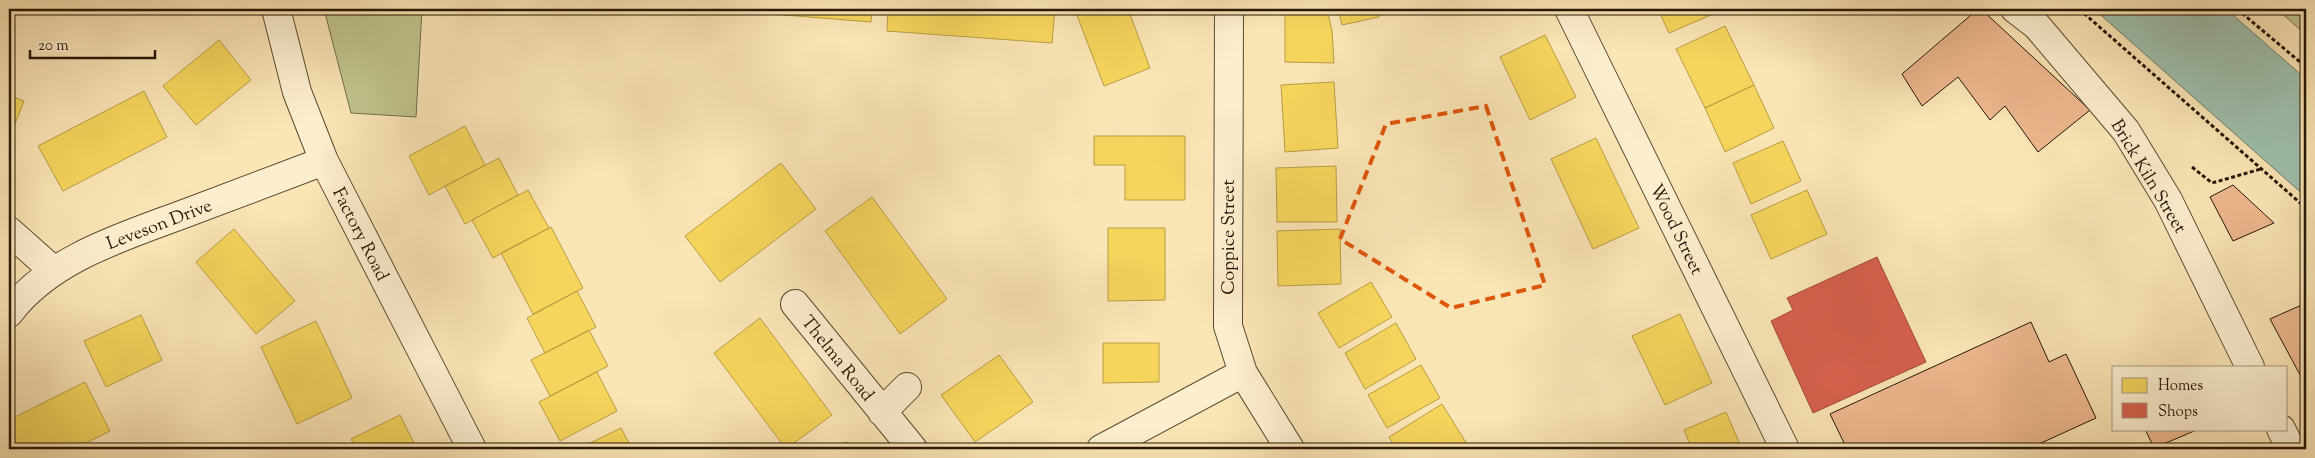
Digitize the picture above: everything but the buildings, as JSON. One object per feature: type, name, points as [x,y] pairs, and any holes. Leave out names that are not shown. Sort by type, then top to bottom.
[{"type":"street","name":"Factory Road","points":[[276,9],[298,92],[324,161],[472,449]]},
{"type":"street","name":"Coppice Street","points":[[1229,9],[1228,326],[1243,373],[1290,449]]},
{"type":"street","name":"Wood Street","points":[[1569,9],[1785,449]]},
{"type":"street","name":"Brick Kiln Street","points":[[2015,9],[2037,26],[2126,131],[2168,200],[2250,366]]},
{"type":"street","name":"Leveson Drive","points":[[9,314],[18,302],[54,271],[107,243],[324,161]]},
{"type":"street","points":[[9,231],[54,271]]},
{"type":"street","name":"Thelma Road","points":[[795,304],[913,449]]},
{"type":"street","points":[[1101,449],[1243,373]]},
{"type":"street","name":"Thelma Road","points":[[882,412],[907,387]]},
{"type":"street","points":[[2282,430],[2291,449]]},
{"type":"path","points":[[2079,9],[2306,208]]},
{"type":"path","points":[[2237,9],[2306,67]]},
{"type":"highlighted area","points":[[1486,106],[1545,285],[1451,308],[1340,239],[1386,124]]},
{"type":"green space","points":[[324,9],[422,9],[416,117],[351,113]]},
{"type":"green space","points":[[2277,9],[2306,9],[2306,35]]},
{"type":"shaded area","points":[[2094,9],[2226,9],[2306,79],[2306,197]]}]
